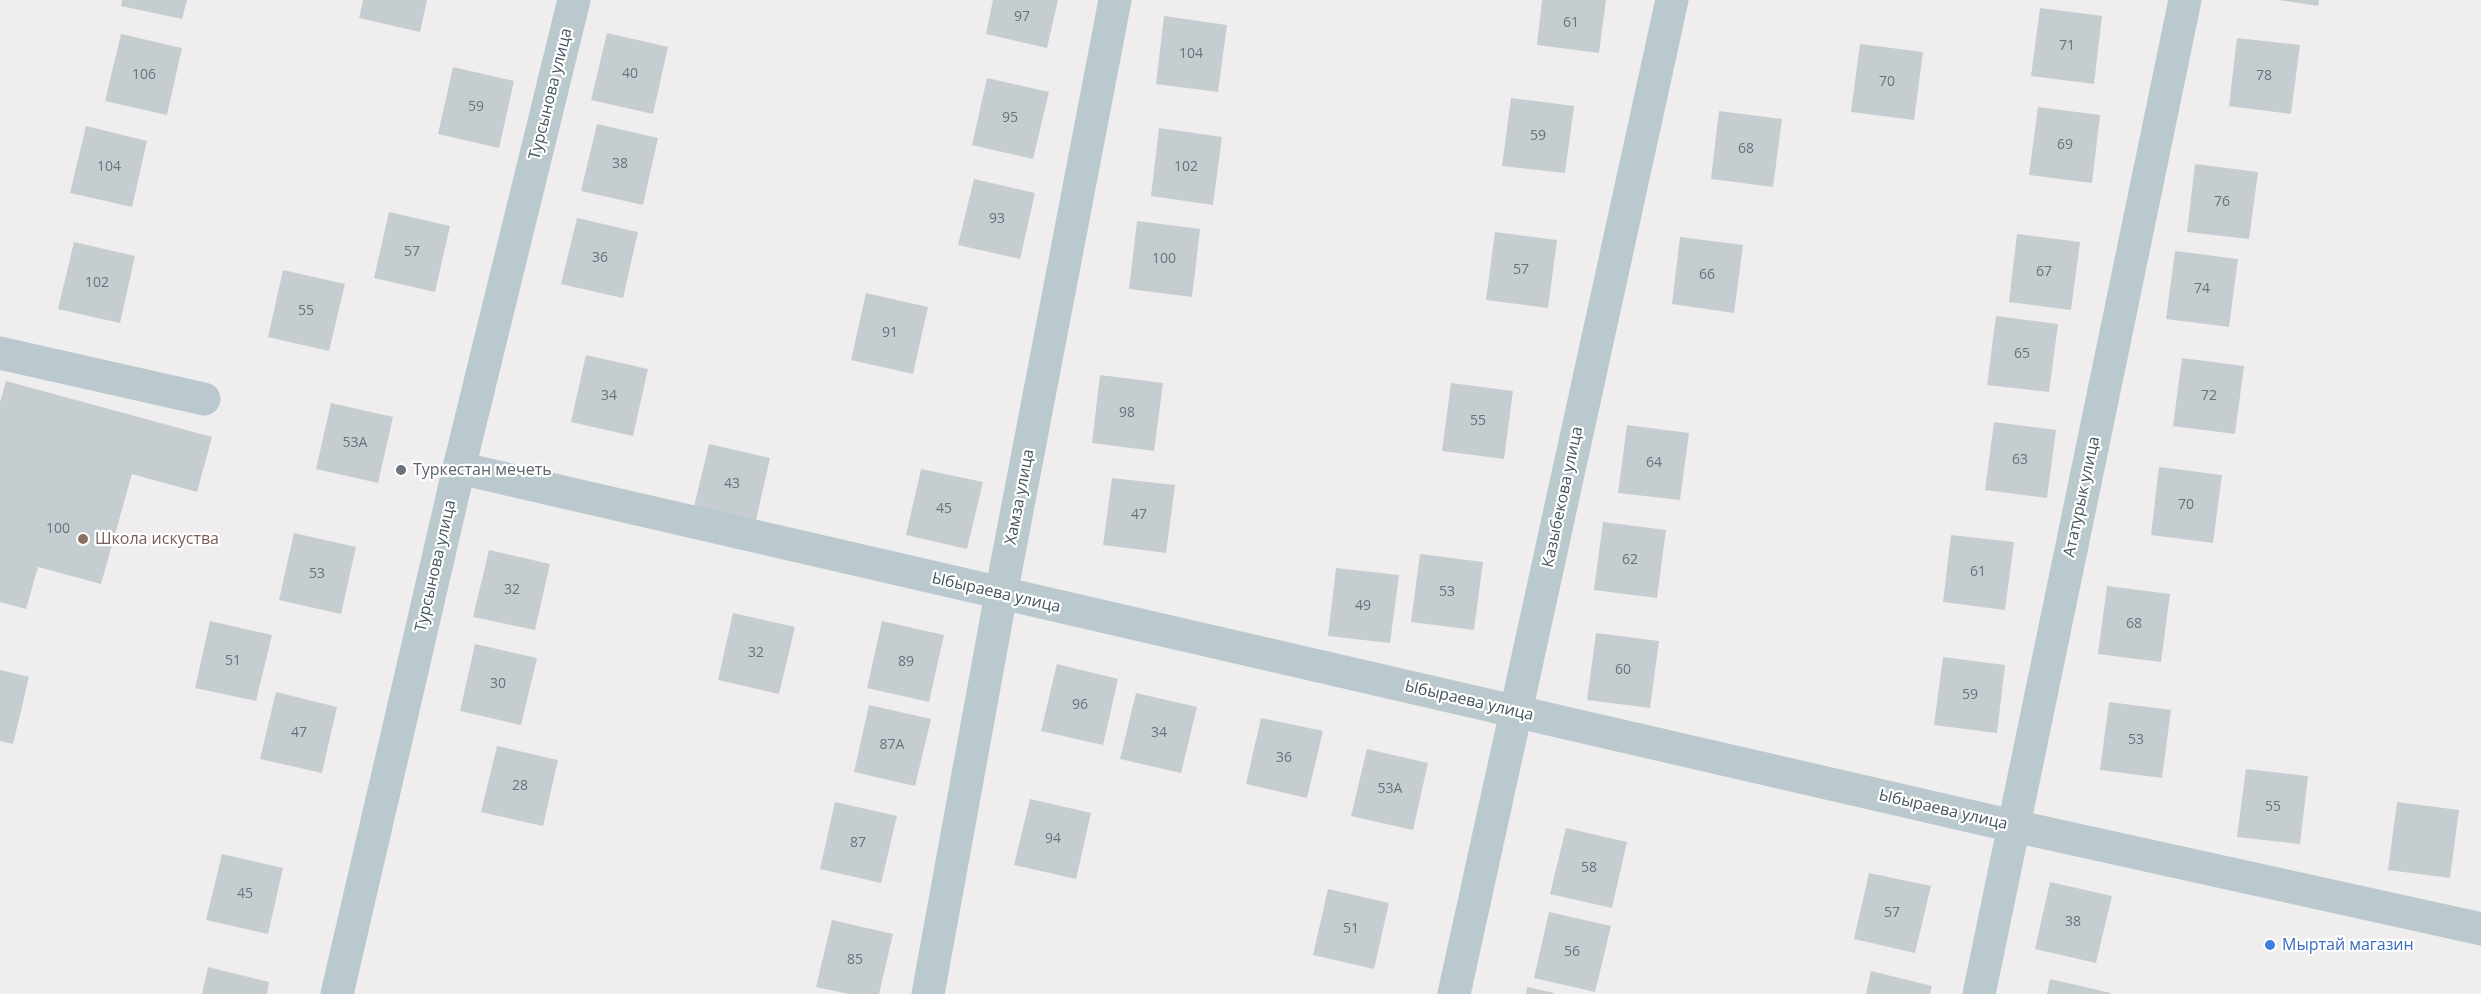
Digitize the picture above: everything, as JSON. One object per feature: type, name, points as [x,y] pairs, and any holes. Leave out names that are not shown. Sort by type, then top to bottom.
[{"type":"street","name":"Турсынова улица","points":[[337,994],[459,468],[574,0]]},
{"type":"street","name":"Хамза улица","points":[[928,994],[1001,594],[1115,0]]},
{"type":"street","name":"Казыбекова улица","points":[[1454,994],[1672,0]]},
{"type":"street","name":"Ататурык улица","points":[[1979,994],[2184,0]]},
{"type":"street","points":[[0,353],[204,399]]},
{"type":"street","name":"Ыбыраева улица","points":[[459,468],[2013,826],[2481,930]]},
{"type":"building","points":[[122,0],[187,0],[182,19],[121,6]]},
{"type":"building","points":[[363,0],[427,0],[420,32],[359,18]]},
{"type":"building","points":[[993,0],[1058,0],[1047,48],[986,34]]},
{"type":"building","points":[[1542,0],[1606,0],[1599,53],[1537,45]]},
{"type":"building","points":[[2279,0],[2319,0],[2318,6]]},
{"type":"building","points":[[2040,8],[2102,16],[2094,84],[2031,76]]},
{"type":"building","points":[[1164,16],[1227,25],[1218,92],[1156,84]]},
{"type":"building","points":[[607,33],[668,47],[653,114],[591,100]]},
{"type":"building","points":[[121,34],[182,48],[167,115],[105,101]]},
{"type":"building","points":[[2237,38],[2300,45],[2291,114],[2229,106]]},
{"type":"building","points":[[1860,44],[1923,52],[1914,120],[1851,112]]},
{"type":"building","points":[[453,67],[514,81],[499,148],[438,134]]},
{"type":"building","points":[[987,78],[1049,92],[1033,159],[972,145]]},
{"type":"building","points":[[1511,98],[1574,106],[1565,173],[1502,166]]},
{"type":"building","points":[[2038,107],[2100,115],[2092,183],[2029,175]]},
{"type":"building","points":[[1719,111],[1782,119],[1773,187],[1711,179]]},
{"type":"building","points":[[597,124],[658,138],[643,205],[581,191]]},
{"type":"building","points":[[86,126],[147,141],[132,207],[70,193]]},
{"type":"building","points":[[1159,128],[1222,137],[1213,205],[1151,196]]},
{"type":"building","points":[[2195,164],[2258,172],[2249,239],[2187,232]]},
{"type":"building","points":[[974,179],[1035,193],[1020,259],[958,245]]},
{"type":"building","points":[[389,212],[450,226],[435,292],[374,278]]},
{"type":"building","points":[[577,218],[638,232],[623,298],[561,284]]},
{"type":"building","points":[[1137,221],[1200,229],[1192,297],[1129,289]]},
{"type":"building","points":[[1495,232],[1557,240],[1548,308],[1486,300]]},
{"type":"building","points":[[2017,234],[2080,242],[2071,310],[2009,302]]},
{"type":"building","points":[[1680,237],[1743,245],[1734,313],[1672,304]]},
{"type":"building","points":[[74,242],[135,256],[120,323],[58,309]]},
{"type":"building","points":[[2175,251],[2238,259],[2229,327],[2166,319]]},
{"type":"building","points":[[283,270],[345,284],[329,351],[268,337]]},
{"type":"building","points":[[866,293],[928,307],[913,374],[851,360]]},
{"type":"building","points":[[1996,316],[2058,324],[2049,392],[1987,385]]},
{"type":"building","points":[[586,355],[648,369],[633,436],[571,422]]},
{"type":"building","points":[[2182,358],[2244,366],[2235,434],[2173,426]]},
{"type":"building","points":[[1100,375],[1163,383],[1154,451],[1092,443]]},
{"type":"building","points":[[6,381],[212,437],[197,492],[132,474],[101,584],[38,567],[26,609],[0,602],[0,402]]},
{"type":"building","points":[[1451,383],[1513,391],[1504,459],[1442,451]]},
{"type":"building","points":[[331,403],[393,417],[378,483],[316,469]]},
{"type":"building","points":[[1994,422],[2056,430],[2047,498],[1985,490]]},
{"type":"building","points":[[1627,425],[1689,433],[1680,500],[1618,493]]},
{"type":"building","points":[[709,444],[770,458],[755,525],[693,511]]},
{"type":"building","points":[[2159,467],[2222,475],[2213,543],[2151,535]]},
{"type":"building","points":[[921,469],[983,482],[967,549],[906,535]]},
{"type":"building","points":[[1112,478],[1175,485],[1166,553],[1103,545]]},
{"type":"building","points":[[1603,522],[1666,530],[1657,598],[1594,590]]},
{"type":"building","points":[[294,533],[356,547],[341,614],[279,600]]},
{"type":"building","points":[[1951,535],[2014,542],[2005,610],[1943,602]]},
{"type":"building","points":[[489,550],[550,564],[535,630],[473,617]]},
{"type":"building","points":[[1420,554],[1483,562],[1474,630],[1411,622]]},
{"type":"building","points":[[1336,568],[1399,575],[1390,643],[1328,636]]},
{"type":"building","points":[[2107,586],[2170,594],[2161,662],[2098,654]]},
{"type":"building","points":[[733,613],[795,627],[779,694],[718,680]]},
{"type":"building","points":[[210,621],[272,635],[256,701],[195,688]]},
{"type":"building","points":[[882,621],[944,635],[929,702],[867,688]]},
{"type":"building","points":[[1596,633],[1659,641],[1650,708],[1587,700]]},
{"type":"building","points":[[475,644],[537,658],[521,725],[460,711]]},
{"type":"building","points":[[1943,657],[2005,665],[1997,733],[1934,725]]},
{"type":"building","points":[[1057,664],[1118,679],[1103,745],[1041,731]]},
{"type":"building","points":[[0,670],[29,677],[13,744],[0,741]]},
{"type":"building","points":[[276,692],[337,707],[322,773],[260,759]]},
{"type":"building","points":[[1136,693],[1197,707],[1181,773],[1120,759]]},
{"type":"building","points":[[2109,702],[2171,710],[2162,778],[2100,770]]},
{"type":"building","points":[[869,705],[931,719],[915,786],[854,772]]},
{"type":"building","points":[[1261,718],[1323,731],[1307,798],[1246,784]]},
{"type":"building","points":[[497,746],[558,760],[543,826],[481,812]]},
{"type":"building","points":[[1367,749],[1428,763],[1413,830],[1351,816]]},
{"type":"building","points":[[2246,769],[2308,776],[2300,844],[2237,837]]},
{"type":"building","points":[[1030,799],[1091,813],[1076,879],[1014,865]]},
{"type":"building","points":[[835,802],[897,816],[881,883],[820,869]]},
{"type":"building","points":[[2397,802],[2459,810],[2450,878],[2388,870]]},
{"type":"building","points":[[1566,828],[1627,842],[1612,908],[1550,894]]},
{"type":"building","points":[[222,854],[283,868],[268,934],[206,920]]},
{"type":"building","points":[[1869,873],[1931,886],[1915,953],[1854,939]]},
{"type":"building","points":[[2050,882],[2112,896],[2096,963],[2035,949]]},
{"type":"building","points":[[1328,889],[1389,903],[1374,969],[1313,955]]},
{"type":"building","points":[[1549,912],[1611,926],[1595,992],[1534,978]]},
{"type":"building","points":[[832,920],[893,934],[879,994],[849,994],[816,987]]},
{"type":"building","points":[[208,967],[269,982],[267,994],[202,994]]},
{"type":"building","points":[[1871,971],[1932,986],[1930,994],[1866,994]]},
{"type":"building","points":[[2050,979],[2111,993],[2047,994]]},
{"type":"building","points":[[1527,987],[1554,993],[1554,994],[1526,994]]},
{"type":"place","name":"Туркестан мечеть","points":[[401,470]]},
{"type":"place","name":"Школа искуства","points":[[83,539]]},
{"type":"place","name":"Мыртай магазин","points":[[2270,945]]}]
